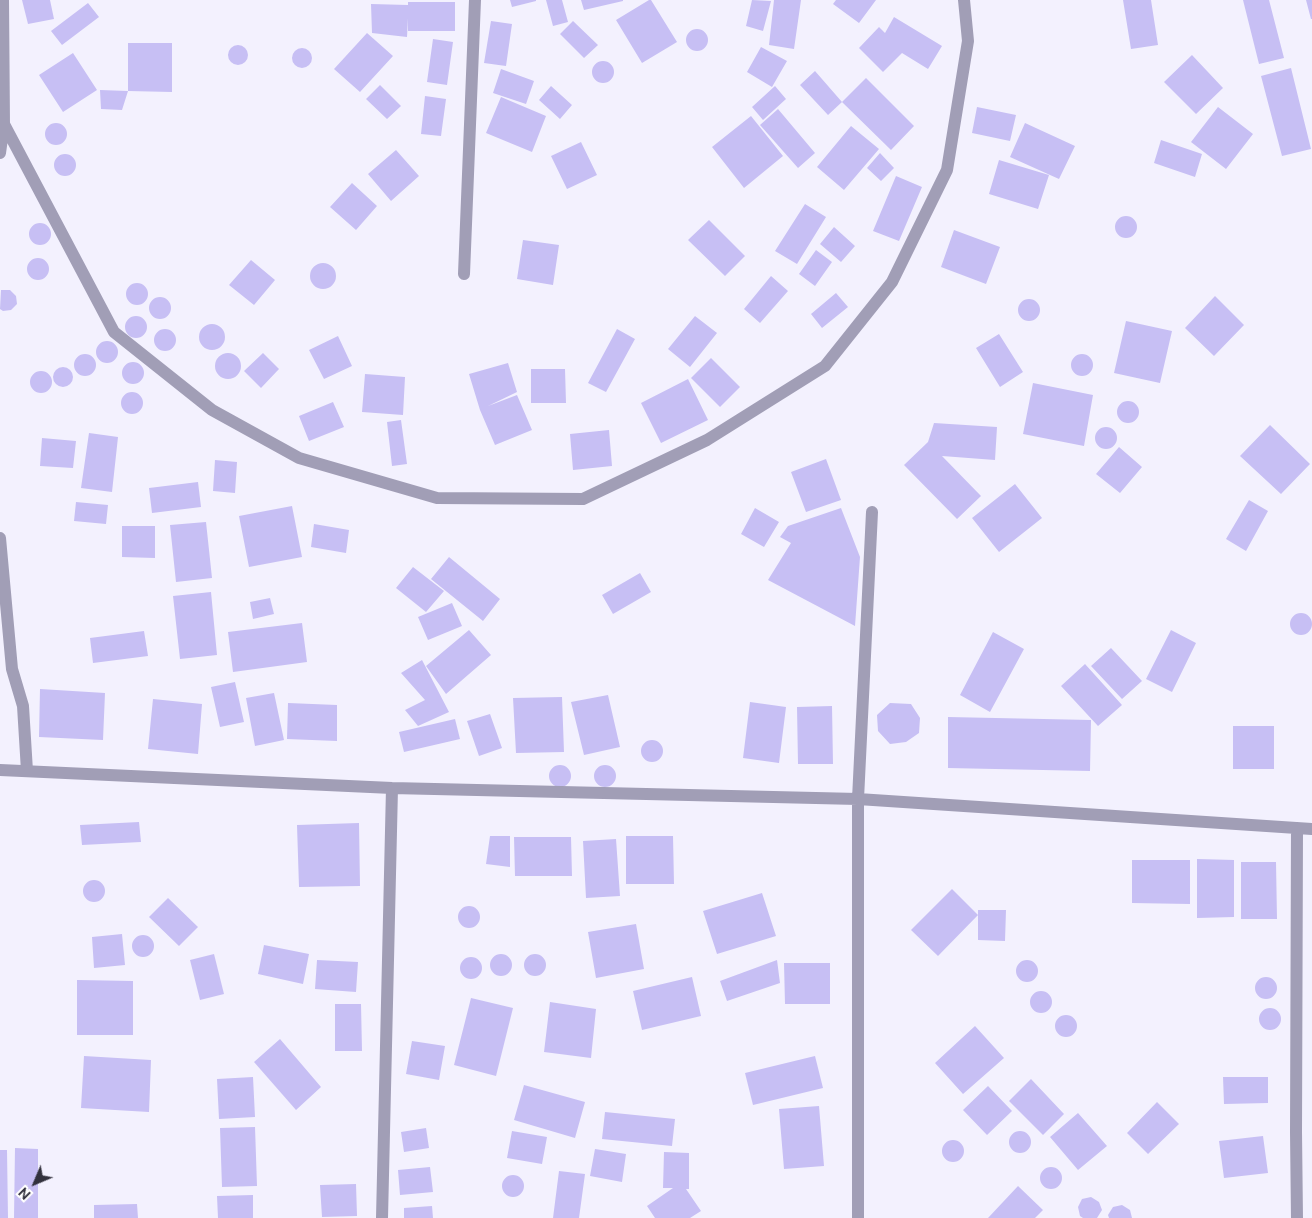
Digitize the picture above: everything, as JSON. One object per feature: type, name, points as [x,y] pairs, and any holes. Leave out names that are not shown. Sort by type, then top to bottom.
[{"type":"street","points":[[0,154],[4,124],[3,0]]},
{"type":"street","points":[[464,274],[475,0]]},
{"type":"street","points":[[4,124],[114,332],[212,410],[299,458],[437,498],[583,500],[707,440],[825,366],[892,282],[947,170],[968,41],[964,0]]},
{"type":"street","points":[[858,1218],[858,799],[872,512]]},
{"type":"street","points":[[0,538],[12,669],[24,706],[28,771]]},
{"type":"street","points":[[0,770],[392,788],[858,799],[1312,828]]},
{"type":"street","points":[[382,1218],[392,788]]},
{"type":"street","points":[[1297,828],[1297,1218]]},
{"type":"building","points":[[22,0],[50,0],[54,19],[28,24]]},
{"type":"building","points":[[510,0],[536,0],[536,1],[512,7]]},
{"type":"building","points":[[546,0],[562,0],[568,22],[553,26]]},
{"type":"building","points":[[581,0],[623,0],[623,1],[584,10]]},
{"type":"building","points":[[651,0],[677,42],[642,63],[616,20]]},
{"type":"building","points":[[752,0],[771,1],[763,31],[746,26]]},
{"type":"building","points":[[774,0],[801,0],[794,49],[769,45]]},
{"type":"building","points":[[836,0],[876,0],[859,23],[833,4]]},
{"type":"building","points":[[1123,0],[1151,0],[1158,45],[1131,49]]},
{"type":"building","points":[[1243,0],[1269,0],[1284,58],[1259,64]]},
{"type":"building","points":[[1306,0],[1312,0],[1312,19],[1311,19]]},
{"type":"building","points":[[408,2],[455,2],[455,31],[408,31],[408,18],[407,37],[372,33],[371,4],[408,5]]},
{"type":"building","points":[[88,3],[99,17],[62,45],[51,31]]},
{"type":"building","points":[[894,17],[942,46],[928,69],[902,53],[883,72],[859,48],[879,27],[885,33]]},
{"type":"building","points":[[491,21],[512,24],[506,66],[484,63]]},
{"type":"building","points":[[573,21],[598,45],[584,58],[560,34]]},
{"type":"building","points":[[697,29],[705,32],[708,40],[705,48],[697,51],[689,48],[686,40],[689,32]]},
{"type":"building","points":[[367,33],[393,56],[360,92],[334,69]]},
{"type":"building","points":[[433,39],[453,42],[447,85],[427,82]]},
{"type":"building","points":[[128,43],[172,43],[172,92],[128,91]]},
{"type":"building","points":[[238,45],[245,48],[248,55],[245,62],[238,65],[231,62],[228,55],[231,48]]},
{"type":"building","points":[[761,47],[787,61],[772,87],[747,72]]},
{"type":"building","points":[[298,48],[306,48],[312,54],[312,62],[306,68],[298,68],[292,62],[292,54]]},
{"type":"building","points":[[73,53],[97,90],[63,112],[39,75]]},
{"type":"building","points":[[1192,55],[1223,88],[1196,114],[1164,82]]},
{"type":"building","points":[[603,61],[611,64],[614,72],[611,80],[603,83],[595,80],[592,72],[595,64]]},
{"type":"building","points":[[1291,68],[1311,149],[1282,156],[1261,76]]},
{"type":"building","points":[[501,69],[534,81],[526,104],[493,93]]},
{"type":"building","points":[[815,71],[842,102],[828,115],[800,85]]},
{"type":"building","points":[[866,78],[914,126],[891,150],[842,102]]},
{"type":"building","points":[[380,85],[401,106],[387,119],[366,99]]},
{"type":"building","points":[[551,86],[572,105],[560,119],[539,100]]},
{"type":"building","points":[[775,86],[786,99],[763,120],[752,107]]},
{"type":"building","points":[[100,90],[128,91],[122,110],[101,109]]},
{"type":"building","points":[[425,96],[446,99],[441,136],[421,134]]},
{"type":"building","points":[[501,97],[546,116],[532,152],[486,133]]},
{"type":"building","points":[[977,107],[1016,115],[1010,141],[972,133]]},
{"type":"building","points":[[1218,107],[1253,134],[1226,169],[1191,142]]},
{"type":"building","points":[[778,109],[815,153],[798,168],[760,125]]},
{"type":"building","points":[[751,116],[783,156],[744,188],[712,147]]},
{"type":"building","points":[[56,123],[64,126],[67,134],[64,142],[56,145],[48,142],[45,134],[48,126]]},
{"type":"building","points":[[1025,123],[1075,146],[1059,179],[1010,157]]},
{"type":"building","points":[[851,126],[879,149],[844,190],[817,167]]},
{"type":"building","points":[[1161,140],[1202,154],[1195,177],[1154,163]]},
{"type":"building","points":[[581,142],[597,175],[567,189],[551,156]]},
{"type":"building","points":[[396,150],[419,176],[391,201],[368,174]]},
{"type":"building","points":[[880,153],[894,168],[881,181],[867,168]]},
{"type":"building","points":[[65,154],[73,157],[76,165],[73,173],[65,176],[57,173],[54,165],[57,157]]},
{"type":"building","points":[[999,160],[1049,175],[1038,209],[989,194]]},
{"type":"building","points":[[896,176],[922,187],[899,241],[873,231]]},
{"type":"building","points":[[352,183],[377,206],[356,230],[330,207]]},
{"type":"building","points":[[805,204],[826,217],[797,264],[775,251]]},
{"type":"building","points":[[1122,216],[1130,216],[1137,223],[1137,231],[1130,238],[1122,238],[1115,231],[1115,223]]},
{"type":"building","points":[[709,220],[745,256],[725,276],[688,240]]},
{"type":"building","points":[[40,223],[48,226],[51,234],[48,242],[40,245],[32,242],[29,234],[32,226]]},
{"type":"building","points":[[834,227],[855,246],[841,262],[820,244]]},
{"type":"building","points":[[954,230],[1000,247],[986,284],[941,267]]},
{"type":"building","points":[[523,240],[559,245],[553,285],[517,279]]},
{"type":"building","points":[[816,250],[832,262],[815,286],[799,274]]},
{"type":"building","points":[[38,258],[46,261],[49,269],[46,277],[38,280],[30,277],[27,269],[30,261]]},
{"type":"building","points":[[251,260],[275,280],[254,305],[229,285]]},
{"type":"building","points":[[323,263],[332,267],[336,276],[332,285],[323,289],[314,285],[310,276],[314,267]]},
{"type":"building","points":[[771,276],[788,291],[760,323],[744,309]]},
{"type":"building","points":[[137,283],[145,286],[148,294],[145,302],[137,305],[129,302],[126,294],[129,286]]},
{"type":"building","points":[[1,290],[10,290],[16,296],[17,304],[11,310],[3,311],[0,309]]},
{"type":"building","points":[[836,293],[848,307],[822,328],[811,314]]},
{"type":"building","points":[[1215,296],[1244,325],[1214,356],[1185,328]]},
{"type":"building","points":[[160,297],[168,300],[171,308],[168,316],[160,319],[152,316],[149,308],[152,300]]},
{"type":"building","points":[[1025,299],[1033,299],[1040,306],[1040,314],[1033,321],[1025,321],[1018,314],[1018,306]]},
{"type":"building","points":[[136,316],[144,319],[147,327],[144,335],[136,338],[128,335],[125,327],[128,319]]},
{"type":"building","points":[[695,316],[717,333],[690,367],[668,349]]},
{"type":"building","points":[[1126,321],[1172,331],[1160,383],[1114,373]]},
{"type":"building","points":[[212,324],[221,328],[225,337],[221,346],[212,350],[203,346],[199,337],[203,328]]},
{"type":"building","points":[[165,329],[173,332],[176,340],[173,348],[165,351],[157,348],[154,340],[157,332]]},
{"type":"building","points":[[617,329],[635,339],[606,392],[588,383]]},
{"type":"building","points":[[999,334],[1023,372],[1000,387],[976,348]]},
{"type":"building","points":[[338,336],[352,366],[324,379],[309,350]]},
{"type":"building","points":[[107,341],[115,344],[118,352],[115,360],[107,363],[99,360],[96,352],[99,344]]},
{"type":"building","points":[[228,353],[237,357],[241,366],[237,375],[228,379],[219,375],[215,366],[219,357]]},
{"type":"building","points":[[263,353],[279,369],[261,388],[244,371]]},
{"type":"building","points":[[85,354],[93,357],[96,365],[93,373],[85,376],[77,373],[74,365],[77,357]]},
{"type":"building","points":[[1078,354],[1086,354],[1093,361],[1093,369],[1086,376],[1078,376],[1071,369],[1071,361]]},
{"type":"building","points":[[711,358],[740,387],[720,407],[691,378]]},
{"type":"building","points":[[133,362],[141,365],[144,373],[141,381],[133,384],[125,381],[122,373],[125,365]]},
{"type":"building","points":[[508,363],[517,392],[488,406],[517,395],[532,430],[495,445],[480,410],[469,374]]},
{"type":"building","points":[[59,367],[67,367],[73,373],[73,381],[67,387],[59,387],[53,381],[53,373]]},
{"type":"building","points":[[531,369],[565,369],[566,403],[531,403]]},
{"type":"building","points":[[41,371],[49,374],[52,382],[49,390],[41,393],[33,390],[30,382],[33,374]]},
{"type":"building","points":[[365,374],[405,377],[403,415],[362,412]]},
{"type":"building","points":[[688,379],[708,420],[661,443],[641,403]]},
{"type":"building","points":[[1033,383],[1093,395],[1084,446],[1023,434]]},
{"type":"building","points":[[132,392],[140,395],[143,403],[140,411],[132,414],[124,411],[121,403],[124,395]]},
{"type":"building","points":[[1124,401],[1132,401],[1139,408],[1139,416],[1132,423],[1124,423],[1117,416],[1117,408]]},
{"type":"building","points":[[333,402],[344,427],[309,441],[299,416]]},
{"type":"building","points":[[401,420],[407,464],[392,466],[387,422]]},
{"type":"building","points":[[934,423],[997,427],[995,460],[942,456],[981,496],[957,519],[904,465],[928,442]]},
{"type":"building","points":[[1270,425],[1310,464],[1281,494],[1240,456]]},
{"type":"building","points":[[1106,427],[1114,430],[1117,438],[1114,446],[1106,449],[1098,446],[1095,438],[1098,430]]},
{"type":"building","points":[[609,430],[612,466],[573,470],[570,434]]},
{"type":"building","points":[[89,433],[118,437],[112,492],[81,488]]},
{"type":"building","points":[[42,438],[76,441],[73,468],[40,466]]},
{"type":"building","points":[[1119,447],[1142,467],[1120,493],[1096,474]]},
{"type":"building","points":[[826,459],[841,500],[806,512],[791,472]]},
{"type":"building","points":[[215,460],[237,462],[235,493],[213,491]]},
{"type":"building","points":[[198,482],[201,507],[152,513],[149,488]]},
{"type":"building","points":[[1015,484],[1042,518],[999,552],[972,518]]},
{"type":"building","points":[[1249,500],[1268,511],[1246,551],[1226,539]]},
{"type":"building","points":[[76,502],[108,505],[106,524],[74,521]]},
{"type":"building","points":[[292,506],[302,557],[249,567],[239,516]]},
{"type":"building","points":[[755,508],[779,522],[764,547],[741,534]]},
{"type":"building","points":[[841,508],[860,557],[855,626],[768,580],[791,543],[780,537],[788,526]]},
{"type":"building","points":[[206,522],[212,578],[176,582],[170,525]]},
{"type":"building","points":[[314,524],[349,530],[346,553],[311,547]]},
{"type":"building","points":[[122,526],[155,526],[155,558],[122,557]]},
{"type":"building","points":[[449,557],[500,599],[483,621],[431,579]]},
{"type":"building","points":[[413,567],[444,591],[426,612],[396,588]]},
{"type":"building","points":[[640,573],[651,592],[613,614],[602,595]]},
{"type":"building","points":[[211,592],[217,655],[180,659],[173,596]]},
{"type":"building","points":[[270,598],[274,614],[253,619],[250,602]]},
{"type":"building","points":[[452,603],[462,626],[428,640],[418,617]]},
{"type":"building","points":[[1301,613],[1309,616],[1312,624],[1309,632],[1301,635],[1293,632],[1290,624],[1293,616]]},
{"type":"building","points":[[302,623],[307,662],[233,672],[228,632]]},
{"type":"building","points":[[469,630],[491,655],[446,694],[426,666]]},
{"type":"building","points":[[1171,630],[1196,643],[1172,692],[1146,679]]},
{"type":"building","points":[[144,631],[148,656],[93,663],[90,638]]},
{"type":"building","points":[[993,632],[1024,649],[990,712],[960,695]]},
{"type":"building","points":[[1111,648],[1142,681],[1122,699],[1091,666]]},
{"type":"building","points":[[422,660],[449,712],[418,726],[405,710],[425,700],[401,673]]},
{"type":"building","points":[[1085,664],[1122,705],[1098,726],[1061,686]]},
{"type":"building","points":[[235,682],[244,722],[220,727],[211,687]]},
{"type":"building","points":[[40,689],[105,693],[103,740],[39,737]]},
{"type":"building","points":[[274,693],[284,740],[255,746],[246,698]]},
{"type":"building","points":[[608,695],[620,747],[584,755],[571,702]]},
{"type":"building","points":[[562,697],[564,752],[516,753],[513,698]]},
{"type":"building","points":[[153,699],[202,704],[198,754],[148,749]]},
{"type":"building","points":[[750,702],[786,707],[779,763],[743,758]]},
{"type":"building","points":[[288,703],[337,705],[337,741],[287,739]]},
{"type":"building","points":[[890,703],[911,704],[920,718],[919,733],[906,742],[890,744],[878,731],[877,715]]},
{"type":"building","points":[[832,706],[833,764],[798,764],[797,707]]},
{"type":"building","points":[[490,714],[502,748],[479,756],[467,721]]},
{"type":"building","points":[[948,717],[1091,720],[1090,771],[948,768]]},
{"type":"building","points":[[455,719],[460,739],[404,752],[399,732]]},
{"type":"building","points":[[1233,726],[1274,726],[1274,769],[1233,769]]},
{"type":"building","points":[[652,740],[660,743],[663,751],[660,759],[652,762],[644,759],[641,751],[644,743]]},
{"type":"building","points":[[556,765],[564,765],[571,772],[571,780],[564,787],[556,787],[549,780],[549,772]]},
{"type":"building","points":[[601,765],[609,765],[616,772],[616,780],[609,787],[601,787],[594,780],[594,772]]},
{"type":"building","points":[[139,822],[141,842],[82,845],[80,825]]},
{"type":"building","points":[[359,823],[360,886],[299,887],[297,825]]},
{"type":"building","points":[[490,836],[510,836],[510,867],[486,864]]},
{"type":"building","points":[[626,836],[673,836],[674,884],[626,884]]},
{"type":"building","points":[[514,837],[571,837],[572,876],[515,876]]},
{"type":"building","points":[[616,839],[620,896],[586,898],[583,841]]},
{"type":"building","points":[[1197,859],[1234,860],[1234,917],[1197,918]]},
{"type":"building","points":[[1132,860],[1190,860],[1190,904],[1132,903]]},
{"type":"building","points":[[1241,862],[1276,862],[1277,919],[1241,919]]},
{"type":"building","points":[[90,880],[98,880],[105,887],[105,895],[98,902],[90,902],[83,895],[83,887]]},
{"type":"building","points":[[952,889],[978,915],[938,956],[911,930]]},
{"type":"building","points":[[762,893],[776,936],[717,954],[703,911]]},
{"type":"building","points":[[168,898],[198,927],[179,946],[149,917]]},
{"type":"building","points":[[469,906],[477,909],[480,917],[477,925],[469,928],[461,925],[458,917],[461,909]]},
{"type":"building","points":[[978,910],[1006,910],[1005,941],[978,940]]},
{"type":"building","points":[[636,924],[644,969],[596,978],[588,932]]},
{"type":"building","points":[[122,934],[125,965],[94,968],[92,937]]},
{"type":"building","points":[[139,935],[147,935],[154,942],[154,950],[147,957],[139,957],[132,950],[132,942]]},
{"type":"building","points":[[264,945],[309,954],[303,984],[258,974]]},
{"type":"building","points":[[214,954],[224,994],[200,1000],[190,960]]},
{"type":"building","points":[[497,954],[505,954],[512,961],[512,969],[505,976],[497,976],[490,969],[490,961]]},
{"type":"building","points":[[531,954],[539,954],[546,961],[546,969],[539,976],[531,976],[524,969],[524,961]]},
{"type":"building","points":[[467,957],[475,957],[482,964],[482,972],[475,979],[467,979],[460,972],[460,964]]},
{"type":"building","points":[[317,960],[358,962],[356,992],[315,989]]},
{"type":"building","points":[[777,960],[780,983],[727,1001],[720,981]]},
{"type":"building","points":[[1023,960],[1031,960],[1038,967],[1038,975],[1031,982],[1023,982],[1016,975],[1016,967]]},
{"type":"building","points":[[784,963],[830,963],[830,1004],[785,1004]]},
{"type":"building","points":[[692,977],[701,1016],[642,1030],[633,991]]},
{"type":"building","points":[[1262,977],[1270,977],[1277,984],[1277,992],[1270,999],[1262,999],[1255,992],[1255,984]]},
{"type":"building","points":[[77,980],[133,981],[133,1035],[77,1035]]},
{"type":"building","points":[[1037,991],[1045,991],[1052,998],[1052,1006],[1045,1013],[1037,1013],[1030,1006],[1030,998]]},
{"type":"building","points":[[471,998],[513,1008],[496,1076],[454,1065]]},
{"type":"building","points":[[550,1002],[596,1009],[591,1058],[544,1052]]},
{"type":"building","points":[[335,1004],[361,1004],[362,1051],[335,1051]]},
{"type":"building","points":[[1266,1008],[1274,1008],[1281,1015],[1281,1023],[1274,1030],[1266,1030],[1259,1023],[1259,1015]]},
{"type":"building","points":[[1066,1015],[1074,1018],[1077,1026],[1074,1034],[1066,1037],[1058,1034],[1055,1026],[1058,1018]]},
{"type":"building","points":[[975,1026],[1004,1058],[963,1094],[935,1063]]},
{"type":"building","points":[[280,1039],[321,1087],[296,1110],[254,1062]]},
{"type":"building","points":[[412,1041],[445,1046],[439,1080],[406,1074]]},
{"type":"building","points":[[84,1056],[151,1060],[149,1112],[81,1108]]},
{"type":"building","points":[[815,1056],[823,1088],[753,1105],[745,1073]]},
{"type":"building","points":[[253,1077],[255,1117],[219,1119],[217,1079]]},
{"type":"building","points":[[1223,1077],[1268,1077],[1268,1103],[1224,1104]]},
{"type":"building","points":[[1031,1079],[1064,1114],[1043,1135],[1009,1101]]},
{"type":"building","points":[[524,1085],[585,1102],[575,1138],[514,1120]]},
{"type":"building","points":[[988,1086],[1012,1111],[987,1135],[963,1110]]},
{"type":"building","points":[[1157,1102],[1179,1124],[1148,1154],[1127,1133]]},
{"type":"building","points":[[819,1106],[824,1166],[784,1169],[779,1109]]},
{"type":"building","points":[[605,1112],[675,1119],[672,1146],[602,1139]]},
{"type":"building","points":[[1078,1113],[1107,1146],[1078,1170],[1050,1137]]},
{"type":"building","points":[[255,1127],[257,1186],[222,1187],[220,1128]]},
{"type":"building","points":[[426,1128],[429,1148],[404,1152],[401,1132]]},
{"type":"building","points":[[512,1131],[547,1137],[542,1164],[507,1158]]},
{"type":"building","points":[[1016,1131],[1024,1131],[1031,1138],[1031,1146],[1024,1153],[1016,1153],[1009,1146],[1009,1138]]},
{"type":"building","points":[[1263,1136],[1268,1173],[1224,1178],[1219,1141]]},
{"type":"building","points":[[953,1140],[961,1143],[964,1151],[961,1159],[953,1162],[945,1159],[942,1151],[945,1143]]},
{"type":"building","points":[[15,1148],[38,1149],[38,1218],[14,1218]]},
{"type":"building","points":[[595,1149],[626,1154],[622,1182],[590,1176]]},
{"type":"building","points":[[0,1150],[7,1150],[8,1218],[0,1218]]},
{"type":"building","points":[[664,1152],[689,1153],[689,1189],[686,1189],[701,1211],[690,1218],[655,1218],[647,1206],[673,1188],[663,1188]]},
{"type":"building","points":[[430,1167],[433,1192],[400,1195],[398,1170]]},
{"type":"building","points":[[1047,1167],[1055,1167],[1062,1174],[1062,1182],[1055,1189],[1047,1189],[1040,1182],[1040,1174]]},
{"type":"building","points":[[559,1171],[585,1174],[579,1218],[553,1218]]},
{"type":"building","points":[[513,1175],[521,1178],[524,1186],[521,1194],[513,1197],[505,1194],[502,1186],[505,1178]]},
{"type":"building","points":[[356,1184],[357,1216],[322,1217],[320,1185]]},
{"type":"building","points":[[1018,1186],[1043,1210],[1035,1218],[988,1218]]},
{"type":"building","points":[[253,1195],[253,1218],[218,1218],[217,1196]]},
{"type":"building","points":[[1091,1197],[1099,1202],[1102,1210],[1097,1218],[1083,1218],[1080,1216],[1078,1207],[1082,1199]]},
{"type":"building","points":[[137,1204],[138,1218],[94,1218],[94,1205]]},
{"type":"building","points":[[1122,1205],[1130,1210],[1132,1218],[1109,1218],[1108,1215],[1113,1207]]},
{"type":"building","points":[[432,1206],[433,1218],[404,1218],[404,1208]]}]
